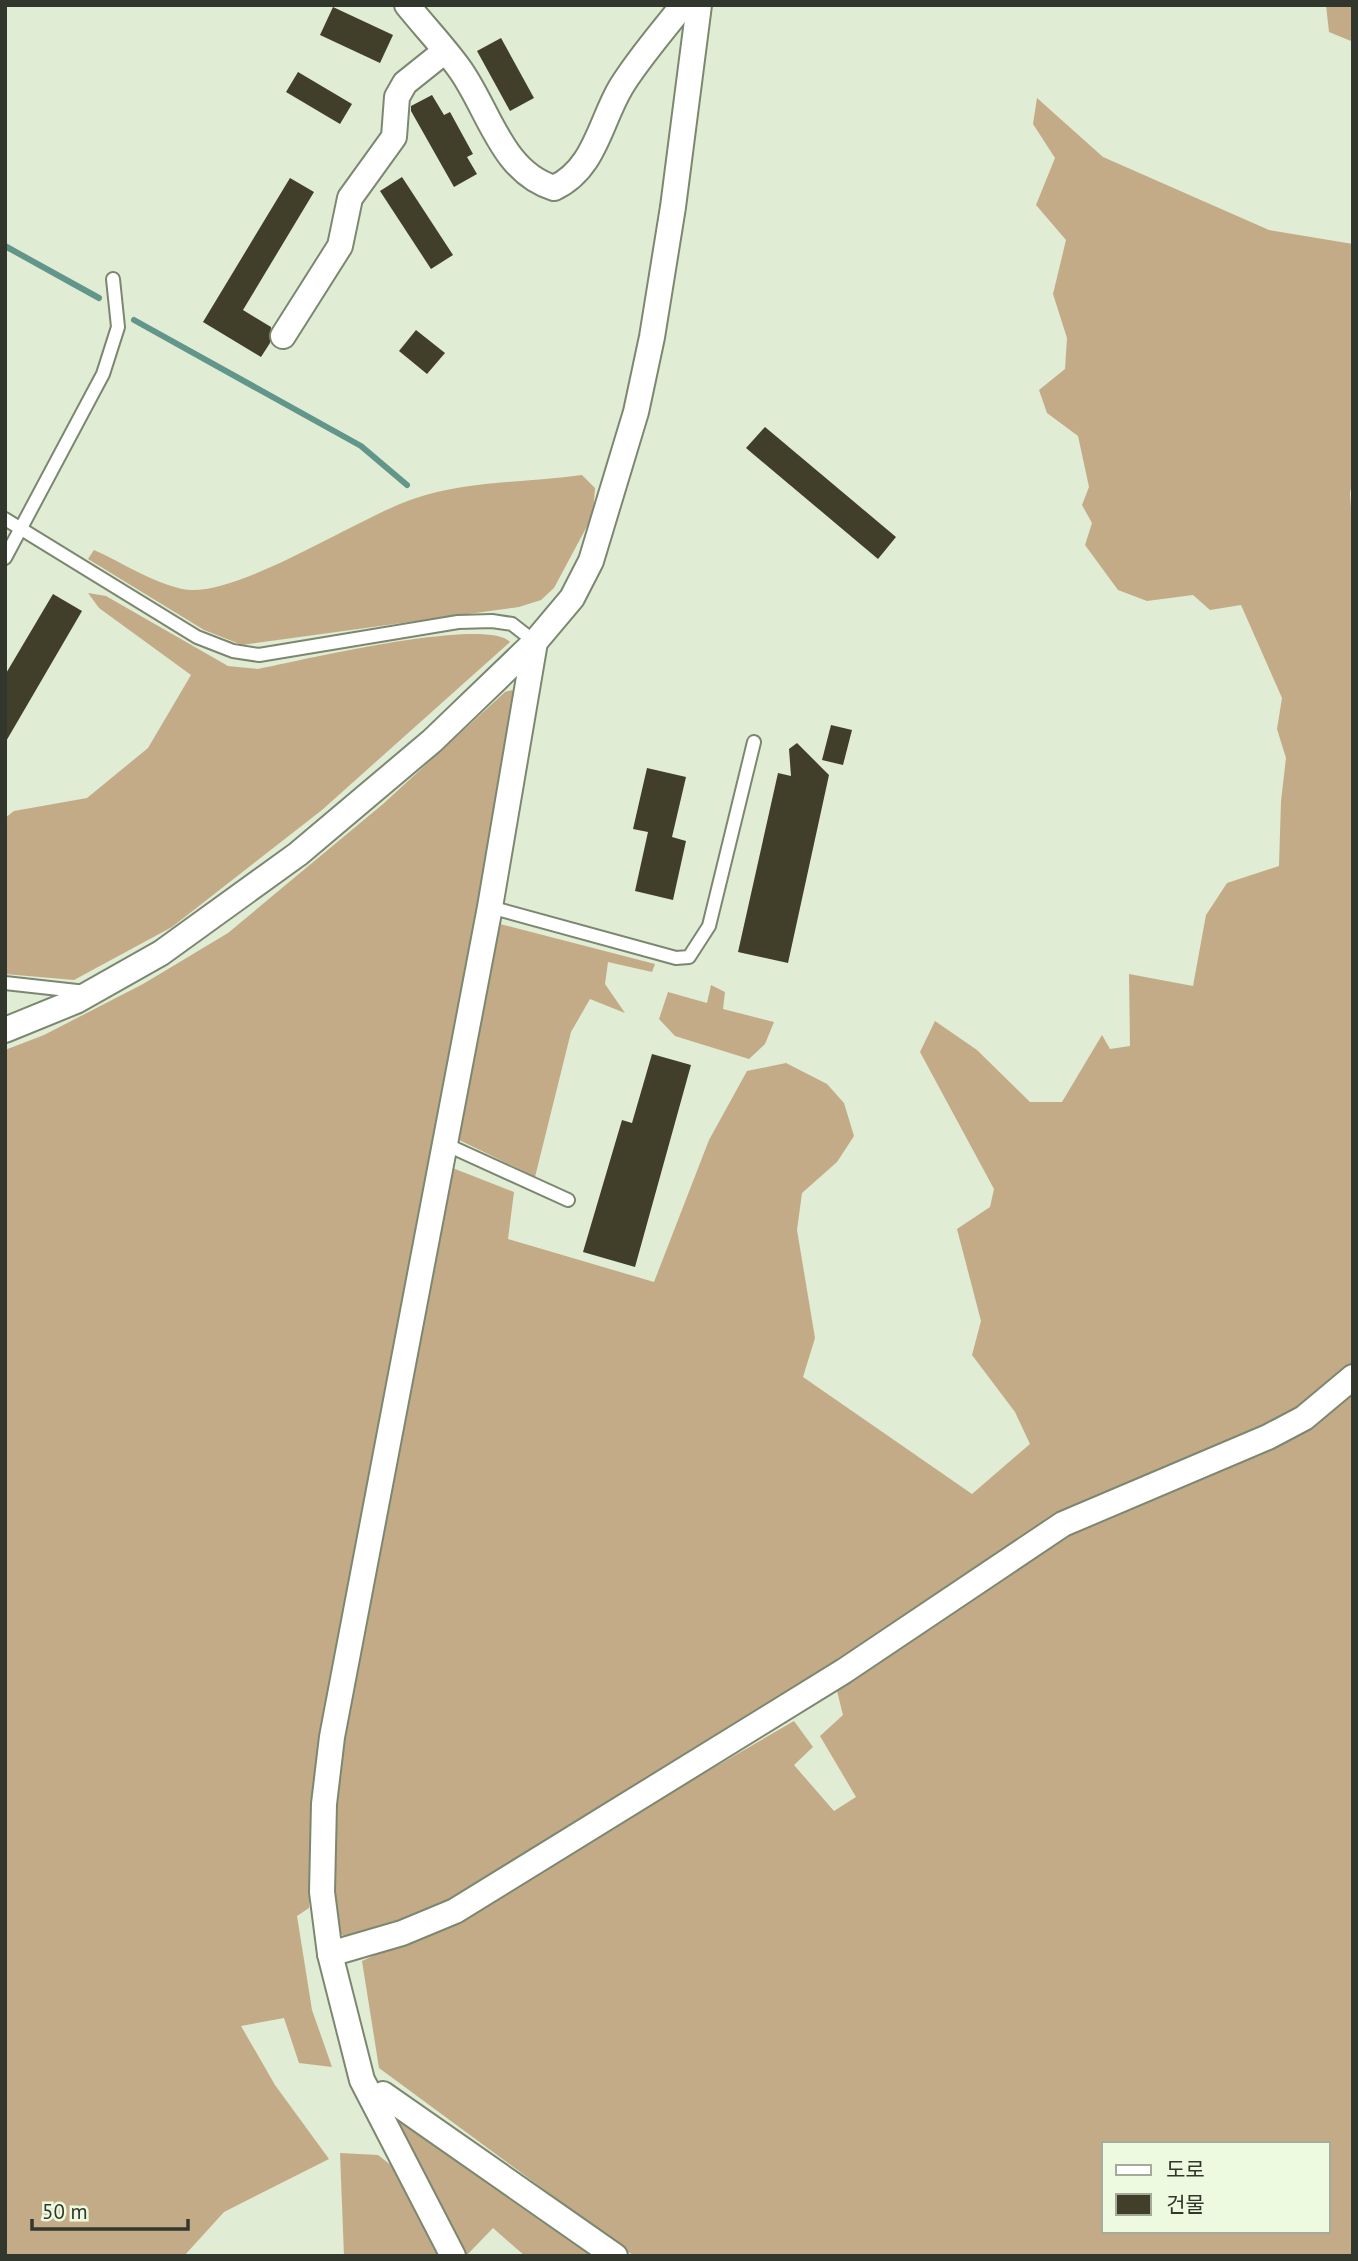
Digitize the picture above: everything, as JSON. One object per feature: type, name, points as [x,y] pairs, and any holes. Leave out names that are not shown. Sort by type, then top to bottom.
[{"type":"street","points":[[407,5],[460,69],[501,143],[522,170],[537,183],[554,188],[569,181],[586,162],[621,88],[683,5]]},
{"type":"street","points":[[5,1030],[90,993],[161,953],[298,854],[432,741],[535,642],[572,598],[591,561],[636,412],[652,337],[673,207],[699,5]]},
{"type":"street","points":[[283,336],[340,246],[350,198],[394,137],[397,97],[405,83],[445,51]]},
{"type":"street","points":[[453,2256],[362,2080],[330,1954],[322,1892],[324,1804],[332,1737],[490,907],[535,642]]},
{"type":"street","points":[[330,1954],[402,1933],[455,1911],[844,1671],[1063,1524],[1268,1437],[1304,1418],[1353,1377]]},
{"type":"street","points":[[383,2094],[615,2256]]},
{"type":"lane","points":[[5,558],[103,374],[118,327],[113,279]]},
{"type":"lane","points":[[5,519],[197,637],[233,651],[259,655],[458,622],[492,621],[512,624],[535,642]]},
{"type":"lane","points":[[490,907],[676,958],[689,957],[709,926],[754,742]]},
{"type":"lane","points":[[5,982],[90,993]]},
{"type":"lane","points":[[445,1144],[568,1200]]},
{"type":"shaded area","points":[[1326,5],[1353,5],[1353,49],[1351,41],[1329,32]]},
{"type":"shaded area","points":[[1037,98],[1103,157],[1269,230],[1353,244],[1353,479],[1350,493],[1353,538],[1353,1364],[1300,1409],[1180,1465],[845,1656],[449,1906],[346,1938],[333,1927],[330,1912],[340,1735],[450,1167],[514,1192],[508,1239],[654,1282],[709,1140],[747,1071],[786,1063],[827,1084],[844,1103],[854,1136],[837,1162],[802,1193],[797,1230],[815,1338],[803,1377],[972,1494],[1030,1444],[1015,1412],[972,1355],[981,1321],[957,1229],[990,1207],[994,1189],[920,1052],[935,1021],[977,1050],[1030,1102],[1062,1102],[1102,1035],[1110,1049],[1130,1046],[1129,974],[1193,986],[1206,915],[1227,883],[1279,866],[1281,801],[1286,758],[1277,729],[1282,698],[1241,605],[1210,610],[1193,595],[1147,601],[1118,590],[1085,545],[1092,523],[1082,505],[1089,487],[1078,436],[1047,413],[1039,390],[1065,369],[1067,338],[1053,294],[1066,240],[1036,205],[1055,158],[1033,124]]},
{"type":"shaded area","points":[[582,475],[595,488],[593,515],[554,588],[541,600],[519,607],[242,645],[204,630],[88,559],[94,550],[171,586],[205,589],[263,570],[413,499],[476,485]]},
{"type":"shaded area","points":[[88,593],[106,596],[228,666],[258,669],[430,637],[494,635],[510,642],[322,810],[172,927],[74,980],[5,974],[5,818],[14,811],[87,798],[148,748],[191,675],[99,608]]},
{"type":"shaded area","points":[[512,690],[517,694],[318,1778],[309,1908],[297,1916],[312,2010],[332,2067],[299,2063],[284,2018],[241,2026],[275,2085],[329,2159],[224,2212],[184,2256],[5,2256],[5,1050],[44,1035],[143,984],[228,933],[383,804],[505,692]]},
{"type":"shaded area","points":[[496,923],[655,964],[652,972],[608,962],[605,984],[625,1013],[590,999],[571,1032],[535,1177],[455,1138]]},
{"type":"shaded area","points":[[711,985],[725,992],[723,1009],[774,1022],[765,1044],[749,1059],[675,1036],[659,1019],[668,992],[707,1003]]},
{"type":"shaded area","points":[[1353,1386],[1353,2256],[634,2256],[379,2068],[362,1961],[455,1918],[794,1721],[813,1747],[794,1765],[834,1811],[856,1797],[820,1736],[843,1715],[837,1691],[851,1675],[1071,1530]]},
{"type":"shaded area","points":[[406,2119],[603,2256],[525,2256],[493,2228],[466,2256],[396,2124]]},
{"type":"shaded area","points":[[340,2153],[378,2155],[397,2170],[443,2256],[344,2256]]},
{"type":"building","points":[[333,7],[393,35],[380,63],[320,35]]},
{"type":"building","points":[[501,38],[534,98],[510,111],[477,51]]},
{"type":"building","points":[[298,72],[352,104],[340,124],[286,92]]},
{"type":"building","points":[[432,95],[444,115],[450,112],[473,154],[467,157],[477,174],[454,187],[411,111],[411,106]]},
{"type":"building","points":[[402,177],[453,255],[431,269],[380,191]]},
{"type":"building","points":[[290,178],[314,192],[243,310],[271,327],[270,343],[261,357],[203,322]]},
{"type":"building","points":[[416,330],[445,353],[427,374],[399,351]]},
{"type":"building","points":[[765,427],[896,537],[878,559],[746,448]]},
{"type":"building","points":[[53,594],[82,611],[5,743],[5,675]]},
{"type":"building","points":[[831,725],[852,730],[843,765],[822,760]]},
{"type":"building","points":[[797,743],[829,775],[788,963],[738,952],[778,773],[791,776],[789,749]]},
{"type":"building","points":[[647,768],[686,777],[672,837],[686,841],[673,900],[635,891],[648,832],[633,829]]},
{"type":"building","points":[[652,1054],[691,1065],[635,1267],[583,1252],[622,1120],[632,1123]]},
{"type":"waterway","points":[[5,246],[99,298]]},
{"type":"waterway","points":[[134,320],[361,446],[407,485]]}]
